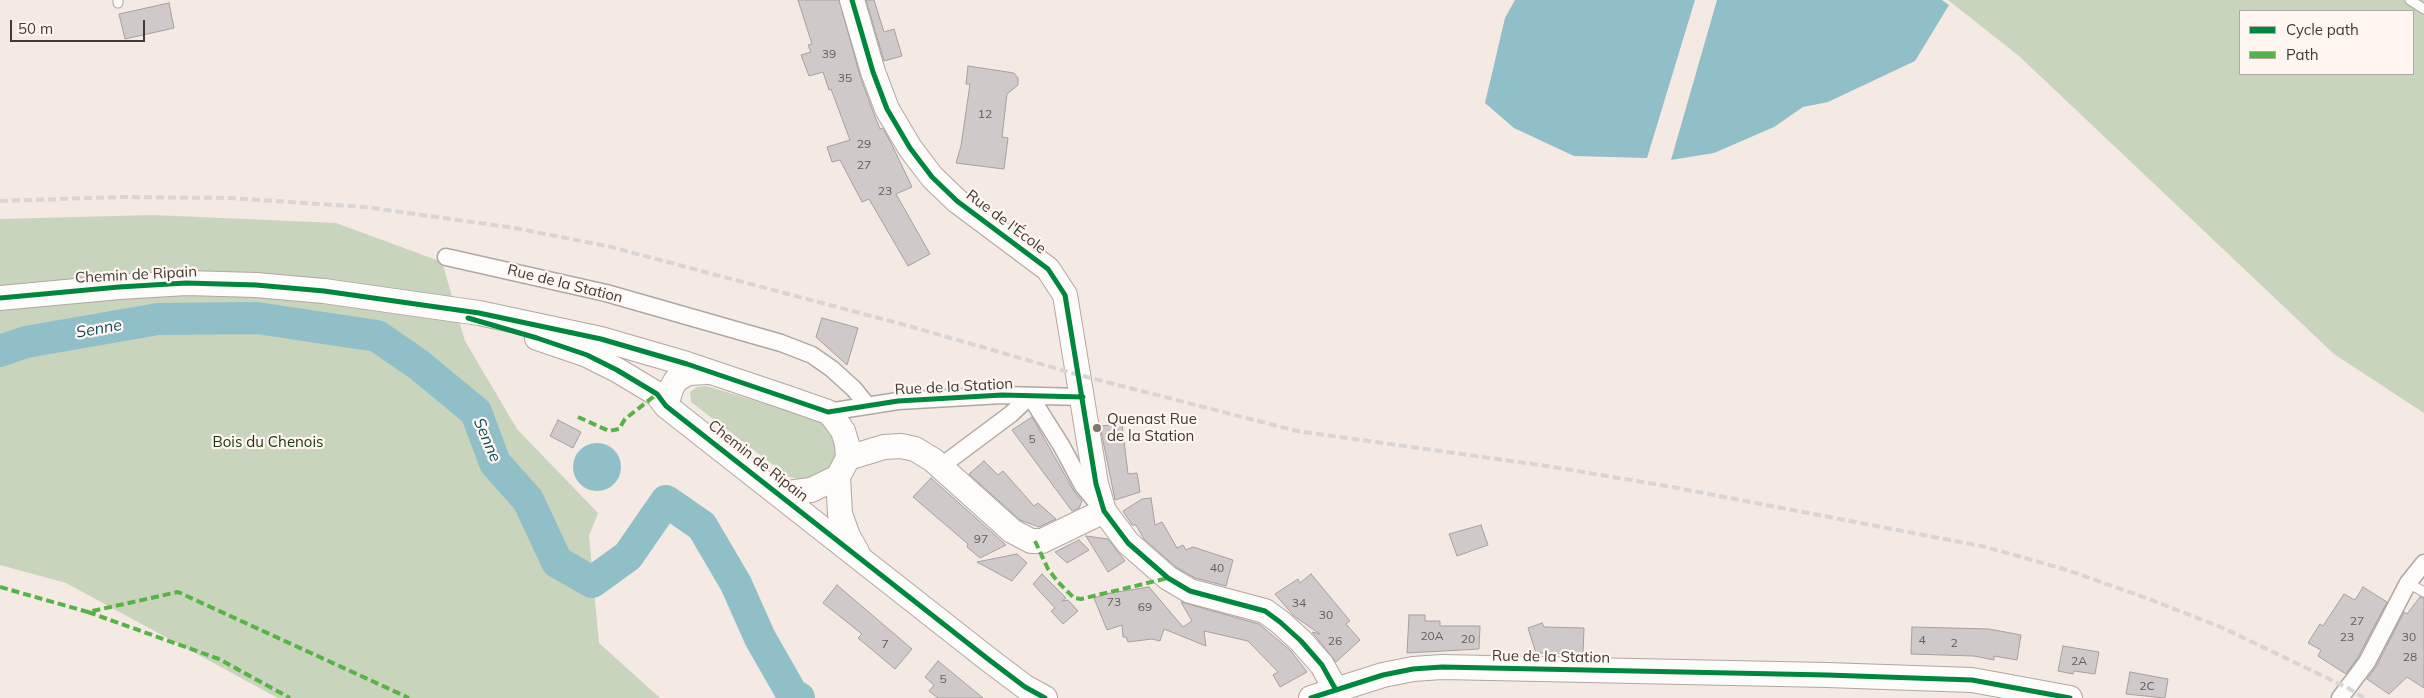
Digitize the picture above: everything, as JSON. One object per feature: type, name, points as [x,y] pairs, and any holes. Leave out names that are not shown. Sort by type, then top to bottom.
[{"type":"street","name":"Rue de l'École","points":[[852,0],[873,72],[888,109],[910,148],[932,177],[957,201],[1048,269],[1065,295],[1096,484],[1104,511]]},
{"type":"street","name":"Rue de la Station","points":[[446,257],[606,293],[781,342],[812,355],[832,369],[854,389],[867,405]]},
{"type":"street","name":"Chemin de Ripain","points":[[0,298],[186,283],[276,287],[423,305],[479,313],[601,339],[828,412]]},
{"type":"street","name":"Chemin de Ripain","points":[[423,305],[537,338],[587,355],[617,370],[656,394],[666,406],[988,659],[1025,687],[1045,698]]},
{"type":"street","name":"Chemin de Ripain","points":[[666,406],[676,380],[688,373],[707,372]]},
{"type":"street","name":"Rue de la Station","points":[[828,412],[898,401],[993,395],[1083,397]]},
{"type":"street","points":[[940,467],[1012,414],[1030,396],[1061,445],[1083,486],[1128,543],[1168,578],[1190,591],[1265,611],[1302,640],[1322,665],[1337,694],[1311,698]]},
{"type":"street","points":[[828,412],[843,431],[847,444],[843,468]]},
{"type":"street","points":[[780,494],[811,490],[843,468],[884,447],[902,446],[921,452],[1012,531],[1031,541],[1042,541],[1104,511]]},
{"type":"street","name":"Chemin de Ripain","points":[[843,468],[840,514],[848,536],[861,558]]},
{"type":"street","points":[[2340,698],[2368,662],[2408,583],[2424,563]]},
{"type":"street","name":"Rue de la Station","points":[[1337,694],[1384,675],[1413,669],[1442,668],[1817,674],[1972,680],[2070,698]]},
{"type":"lane","points":[[2410,0],[2424,10]]},
{"type":"lane","points":[[2408,583],[2424,592]]},
{"type":"green space","points":[[1948,0],[2424,0],[2424,413],[2334,354],[2019,56]]},
{"type":"green space","name":"Bois du Chenois","points":[[153,215],[336,223],[442,262],[465,341],[517,429],[598,513],[589,536],[599,643],[660,698],[278,698],[66,583],[0,565],[0,219]]},
{"type":"green space","points":[[706,386],[816,419],[831,429],[837,443],[835,458],[826,475],[809,481],[789,477],[691,402],[690,392],[697,387]]},
{"type":"water","points":[[1515,0],[1695,0],[1647,158],[1574,156],[1514,128],[1485,103],[1505,18]]},
{"type":"water","points":[[1717,0],[1942,0],[1949,5],[1915,61],[1828,102],[1803,107],[1774,127],[1714,153],[1671,160]]},
{"type":"water","points":[[597,443],[606,445],[614,450],[619,458],[621,467],[619,476],[614,484],[606,489],[597,491],[588,489],[580,484],[575,476],[573,467],[575,458],[580,450],[588,445]]},
{"type":"building","points":[[798,0],[839,0],[860,76],[874,114],[880,129],[883,128],[892,145],[912,187],[896,194],[930,254],[908,266],[869,199],[862,202],[840,160],[832,162],[827,147],[850,140],[823,72],[809,76],[801,55],[811,52],[808,45],[812,44]]},
{"type":"building","points":[[866,0],[874,0],[884,32],[894,29],[902,56],[884,61]]},
{"type":"building","points":[[169,3],[174,28],[125,39],[119,14]]},
{"type":"building","points":[[968,66],[1014,73],[1018,78],[1018,85],[1007,94],[1002,137],[1008,138],[1004,169],[956,163],[961,146],[970,84],[966,84]]},
{"type":"building","points":[[822,318],[858,328],[847,365],[816,337]]},
{"type":"building","points":[[1032,417],[1074,491],[1082,501],[1079,508],[1072,511],[1012,430]]},
{"type":"building","points":[[558,420],[581,432],[573,448],[550,436]]},
{"type":"building","points":[[1122,424],[1128,474],[1137,473],[1140,492],[1115,500],[1100,426]]},
{"type":"building","points":[[984,461],[998,475],[1003,471],[1034,506],[1038,503],[1056,519],[1039,527],[1020,520],[969,474]]},
{"type":"building","points":[[931,478],[1006,545],[980,558],[967,547],[968,544],[913,497]]},
{"type":"building","points":[[1151,498],[1155,525],[1162,522],[1177,548],[1183,545],[1186,550],[1193,547],[1233,560],[1226,586],[1195,578],[1176,567],[1144,539],[1136,525],[1132,525],[1123,511],[1142,499]]},
{"type":"building","points":[[1481,525],[1488,545],[1457,556],[1449,534]]},
{"type":"building","points":[[1086,536],[1108,539],[1125,561],[1108,572]]},
{"type":"building","points":[[1079,540],[1089,550],[1067,563],[1055,552]]},
{"type":"building","points":[[1017,554],[1027,563],[1012,581],[977,562]]},
{"type":"building","points":[[1042,574],[1066,598],[1062,601],[1068,600],[1078,611],[1063,624],[1051,611],[1055,608],[1033,584]]},
{"type":"building","points":[[1311,574],[1350,621],[1346,624],[1360,640],[1336,662],[1312,632],[1320,634],[1294,616],[1275,594],[1298,579],[1300,583]]},
{"type":"building","points":[[837,585],[912,649],[895,669],[858,638],[862,634],[823,603]]},
{"type":"building","points":[[1149,587],[1183,627],[1192,621],[1181,602],[1259,624],[1291,651],[1307,672],[1280,687],[1273,675],[1278,672],[1248,641],[1204,631],[1206,646],[1164,629],[1160,641],[1152,639],[1128,642],[1126,637],[1123,637],[1122,625],[1107,630],[1094,598],[1105,594]]},
{"type":"building","points":[[2363,587],[2387,602],[2358,657],[2346,674],[2318,656],[2321,650],[2308,643],[2320,624],[2323,626],[2344,594],[2355,600]]},
{"type":"building","points":[[2420,597],[2424,598],[2424,688],[2407,677],[2389,694],[2367,679],[2376,667],[2404,612],[2407,614]]},
{"type":"building","points":[[1409,615],[1425,615],[1425,621],[1440,621],[1440,626],[1480,626],[1479,649],[1407,653]]},
{"type":"building","points":[[1542,623],[1544,627],[1584,628],[1583,654],[1536,653],[1528,628]]},
{"type":"building","points":[[1912,627],[1989,629],[2021,635],[2017,660],[1994,656],[1994,660],[1974,656],[1911,654]]},
{"type":"building","points":[[2063,646],[2099,652],[2095,674],[2074,671],[2073,674],[2058,671]]},
{"type":"building","points":[[938,661],[983,698],[938,698],[929,691],[934,685],[925,677]]},
{"type":"building","points":[[2130,672],[2168,679],[2165,698],[2126,694]]},
{"type":"waterway","name":"Senne","points":[[0,351],[26,342],[158,319],[257,318],[377,336],[419,365],[476,412],[495,463],[528,500],[557,562],[592,582],[628,556],[666,501],[702,526],[736,584],[760,638],[792,694],[799,698]]},
{"type":"railway","points":[[0,201],[121,197],[230,198],[365,207],[515,228],[607,246],[909,326],[1079,375],[1297,431],[1547,466],[1672,487],[1986,547],[2067,570],[2223,628],[2348,688],[2364,698]]},
{"type":"marked path","points":[[578,417],[609,431],[619,429],[625,419],[657,394]]},
{"type":"marked path","points":[[1035,541],[1048,569],[1074,598],[1081,599],[1168,578]]},
{"type":"marked path","points":[[0,587],[88,612],[178,592],[409,698]]},
{"type":"marked path","points":[[88,612],[219,659],[290,698]]},
{"type":"cycle path","points":[[852,0],[873,72],[887,109],[910,148],[932,177],[957,201],[1048,269],[1065,295],[1096,484],[1104,511],[1128,543],[1168,578],[1190,591],[1265,611],[1280,622],[1301,641],[1322,665],[1336,690]]},
{"type":"cycle path","points":[[0,298],[186,283],[256,285],[324,291],[479,313],[601,339],[687,364],[828,412],[898,401],[1002,395],[1083,397]]},
{"type":"cycle path","points":[[468,318],[587,355],[657,394],[666,406],[988,659],[1025,687],[1045,698]]},
{"type":"cycle path","points":[[1311,698],[1383,675],[1413,669],[1442,667],[1972,680],[2070,698]]},
{"type":"place","name":"Quenast Rue de la Station","points":[[1097,428]]}]
